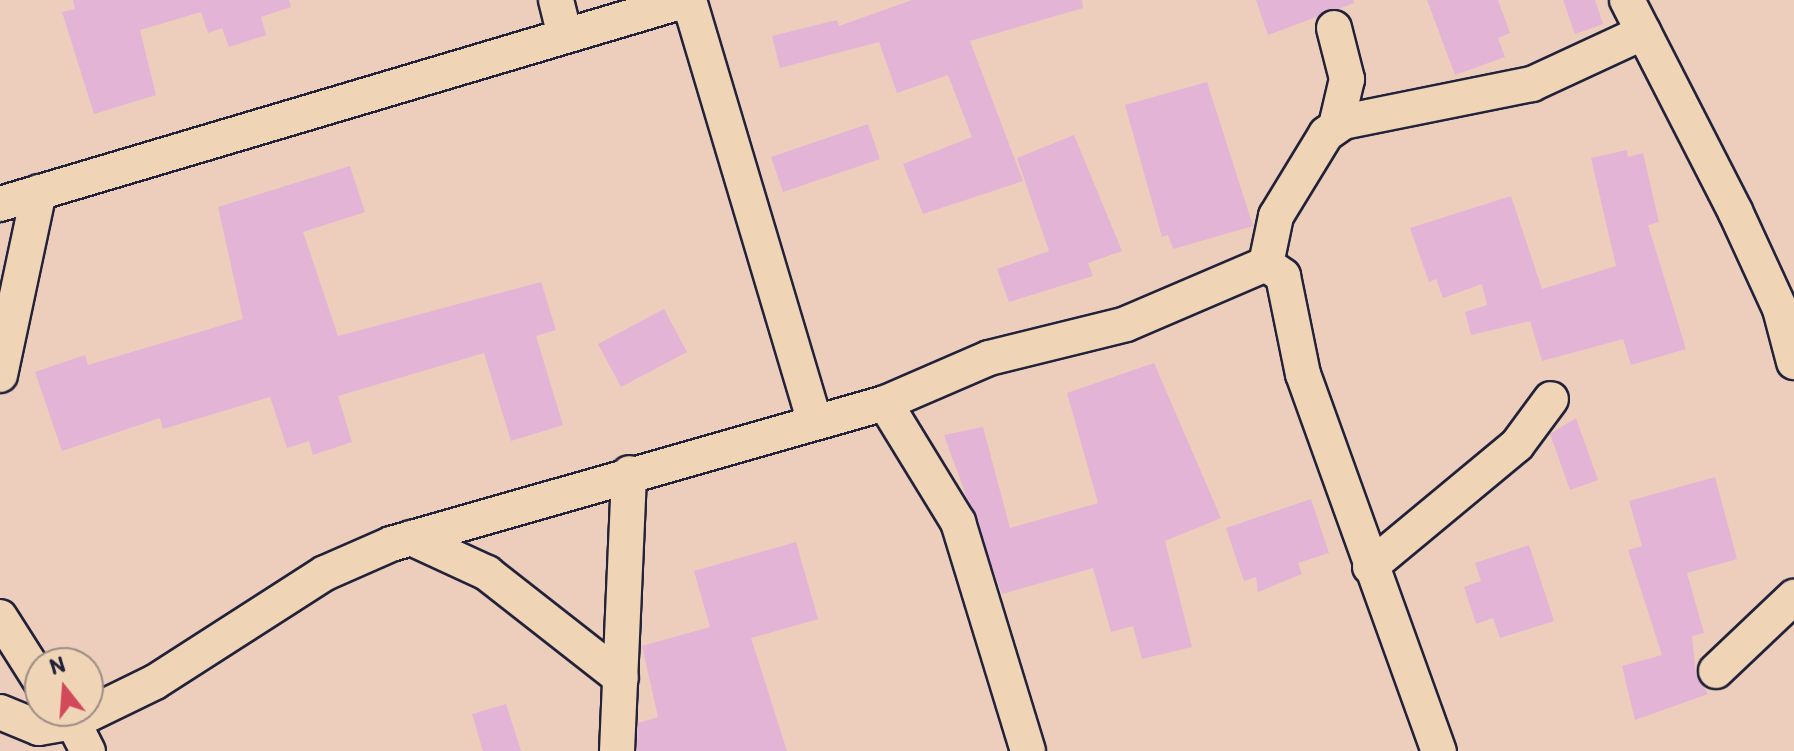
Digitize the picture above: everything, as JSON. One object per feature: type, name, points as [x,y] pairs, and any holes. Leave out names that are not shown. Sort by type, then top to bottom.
[{"type":"street","points":[[556,0],[565,35]]},
{"type":"street","points":[[0,204],[688,0],[814,418]]},
{"type":"street","points":[[1627,0],[1787,313],[1794,362]]},
{"type":"street","points":[[1266,264],[1276,216],[1336,126],[1347,79],[1334,28]]},
{"type":"street","points":[[1336,126],[1532,84],[1644,32]]},
{"type":"street","points":[[0,375],[39,192]]},
{"type":"street","points":[[0,712],[29,726],[62,731],[155,682],[325,573],[411,538],[814,418],[885,403],[989,358],[1126,324],[1266,264]]},
{"type":"street","points":[[1266,264],[1283,276],[1303,374],[1370,567],[1421,684],[1433,750]]},
{"type":"street","points":[[1370,567],[1517,445],[1551,399]]},
{"type":"street","points":[[885,403],[958,522],[1028,751]]},
{"type":"street","points":[[617,751],[629,473]]},
{"type":"street","points":[[411,538],[487,573],[621,678]]},
{"type":"street","points":[[1716,671],[1794,597]]},
{"type":"street","points":[[0,617],[24,655]]},
{"type":"building","points":[[73,0],[289,0],[291,7],[261,17],[266,35],[229,47],[222,28],[208,33],[201,12],[140,30],[156,95],[94,114],[62,12],[75,9]]},
{"type":"building","points":[[912,0],[1082,0],[1083,8],[970,41],[1023,181],[923,214],[903,164],[972,137],[948,75],[897,93],[879,42],[780,68],[772,36],[837,20],[839,26]]},
{"type":"building","points":[[1256,0],[1353,0],[1354,3],[1268,35]]},
{"type":"building","points":[[1427,0],[1498,0],[1510,33],[1498,38],[1505,57],[1455,75]]},
{"type":"building","points":[[1563,0],[1595,0],[1603,24],[1575,34]]},
{"type":"building","points":[[1207,82],[1253,226],[1173,249],[1168,235],[1162,237],[1125,105]]},
{"type":"building","points":[[868,124],[880,159],[783,192],[771,157]]},
{"type":"building","points":[[1074,135],[1122,251],[1088,263],[1093,276],[1009,302],[997,269],[1049,251],[1017,158]]},
{"type":"building","points":[[1627,150],[1628,157],[1643,153],[1659,222],[1648,225],[1686,349],[1631,365],[1623,339],[1542,361],[1530,321],[1471,335],[1465,312],[1487,305],[1482,284],[1443,298],[1436,279],[1429,282],[1410,228],[1511,196],[1542,289],[1616,266],[1591,158]]},
{"type":"building","points":[[350,166],[365,212],[303,232],[338,336],[541,282],[556,330],[536,336],[563,425],[511,441],[484,353],[338,396],[352,442],[313,455],[309,441],[287,448],[270,397],[163,429],[160,418],[62,451],[35,372],[85,355],[88,365],[243,319],[218,207]]},
{"type":"building","points":[[664,309],[687,352],[621,387],[598,344]]},
{"type":"building","points":[[1154,363],[1221,518],[1165,541],[1192,647],[1142,659],[1133,626],[1111,632],[1093,568],[1002,594],[944,435],[983,427],[1010,528],[1098,503],[1067,393]]},
{"type":"building","points":[[1576,418],[1598,480],[1570,490],[1550,434]]},
{"type":"building","points":[[1715,477],[1737,559],[1687,573],[1704,633],[1692,636],[1696,675],[1708,694],[1635,720],[1622,666],[1662,655],[1628,550],[1642,546],[1629,501]]},
{"type":"building","points":[[1311,499],[1329,553],[1298,563],[1302,574],[1258,592],[1256,577],[1244,581],[1226,528]]},
{"type":"building","points":[[796,542],[818,619],[751,638],[787,751],[637,751],[638,723],[658,717],[642,646],[710,627],[694,571]]},
{"type":"building","points":[[1529,545],[1554,621],[1500,638],[1493,618],[1476,624],[1464,587],[1481,581],[1475,563]]},
{"type":"building","points":[[506,704],[521,751],[483,751],[472,714]]}]
